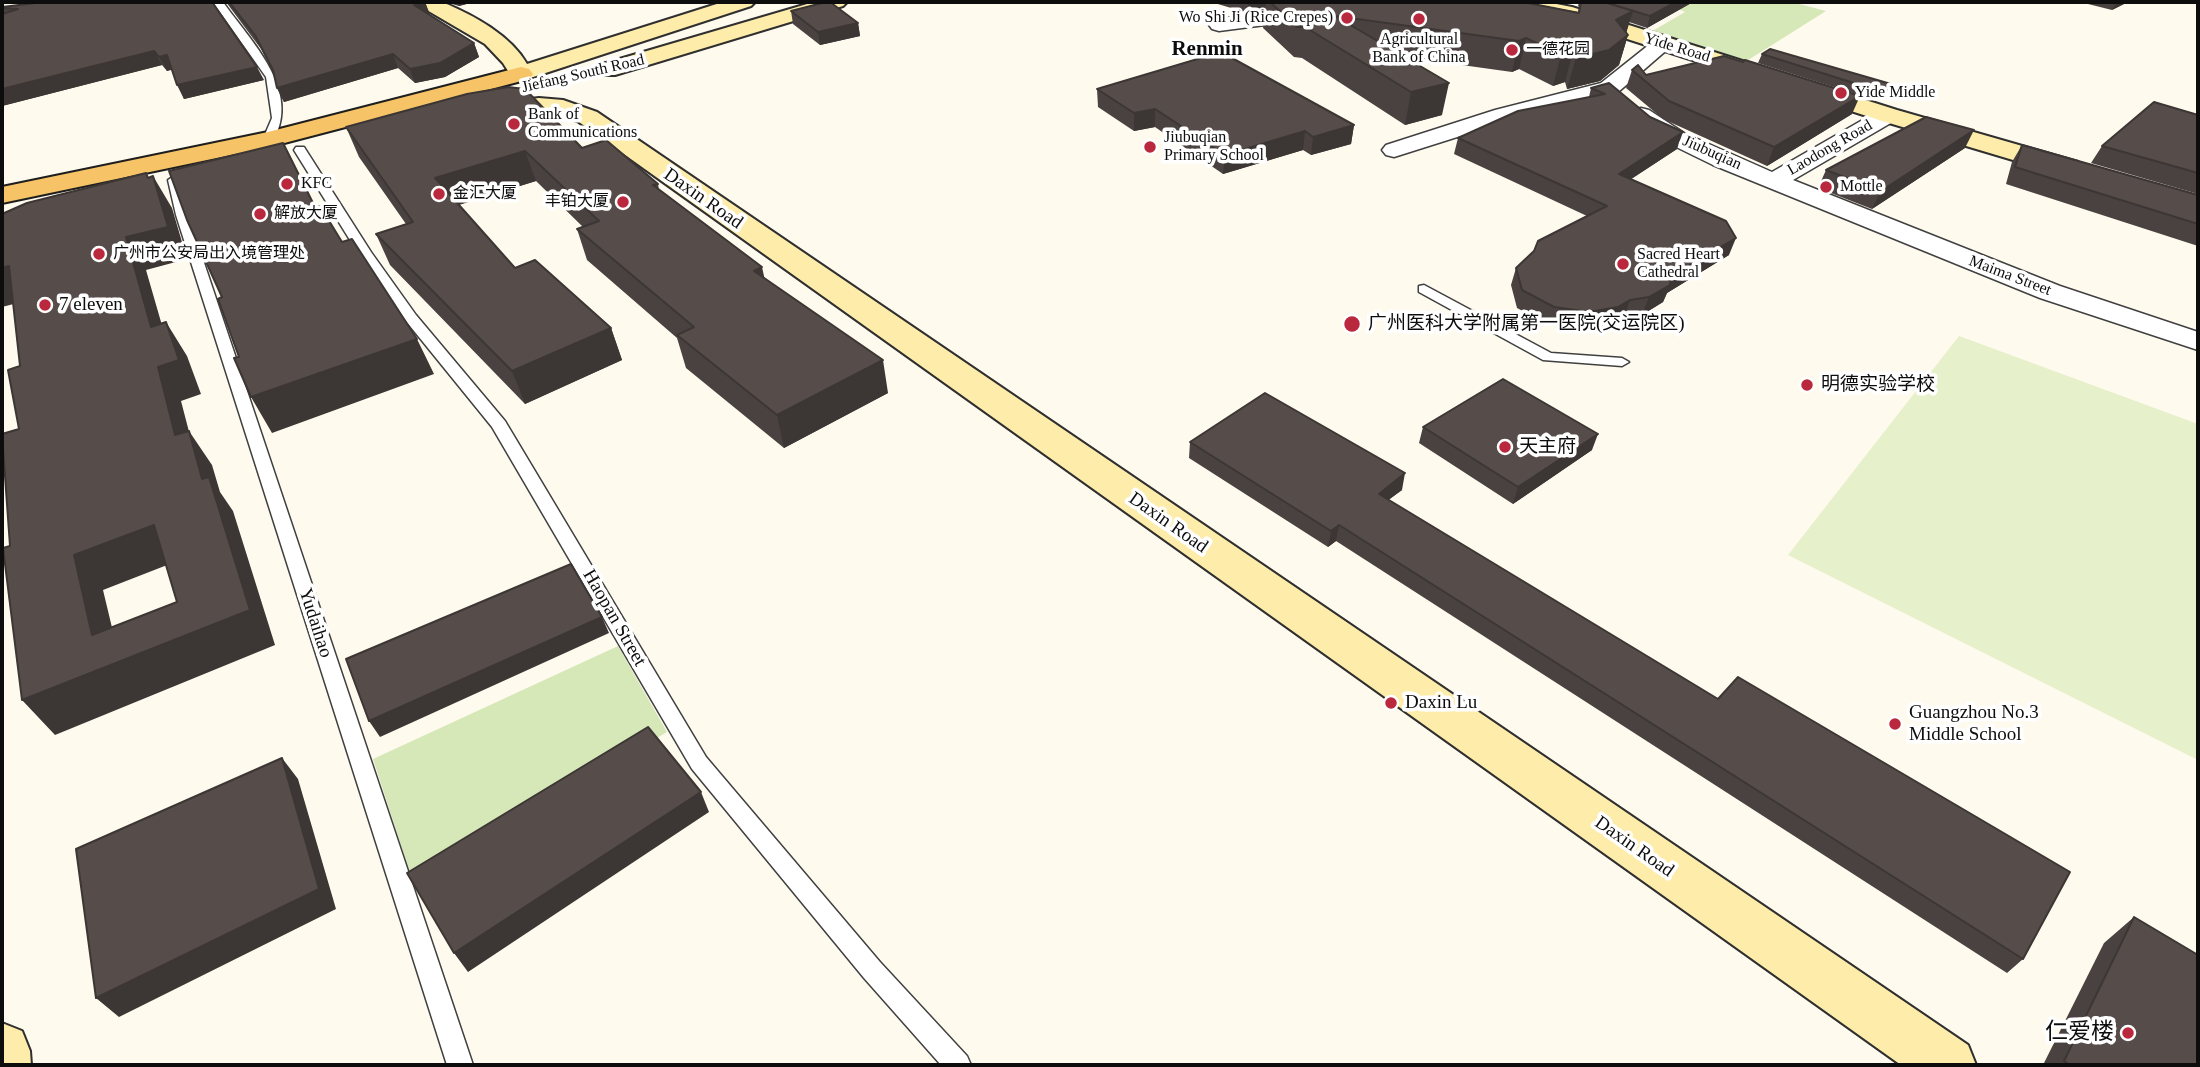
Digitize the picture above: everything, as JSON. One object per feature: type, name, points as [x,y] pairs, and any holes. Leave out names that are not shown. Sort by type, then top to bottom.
[{"type":"main road","name":"Jiefang South Road","points":[[2,195],[269,139],[513,83]]},
{"type":"main road","name":"Jiefang South Road","points":[[2,215],[173,180],[300,149],[513,83]]},
{"type":"street","points":[[427,2],[500,45],[510,54],[513,83]]},
{"type":"street","name":"Jiefang South Road","points":[[513,83],[744,2]]},
{"type":"street","name":"Jiefang South Road","points":[[513,83],[635,63],[836,2]]},
{"type":"street","points":[[1219,25],[1296,15],[1338,2]]},
{"type":"street","name":"Yide Road","points":[[1518,2],[1564,12],[1888,115],[2088,173]]},
{"type":"street","points":[[1394,150],[1503,115],[1609,88],[1662,44]]},
{"type":"street","name":"Jiubuqian","points":[[1609,88],[1654,126],[1825,202]]},
{"type":"street","name":"Daxin Road","points":[[352,135],[522,105],[559,105],[588,117],[1948,1065]]},
{"type":"street","name":"Laodong Road","points":[[1773,181],[1888,115]]},
{"type":"street","name":"Maima Street","points":[[1825,202],[2039,289],[2198,341]]},
{"type":"street","points":[[2,1051],[3,1065]]},
{"type":"lane","points":[[218,2],[271,77],[278,118],[269,139]]},
{"type":"lane","name":"Haopan Street","points":[[300,149],[365,253],[411,318],[499,425],[699,763],[872,970],[958,1065]]},
{"type":"lane","name":"Yudaihao","points":[[173,180],[243,405],[460,1065]]},
{"type":"lane","points":[[1424,289],[1548,357],[1622,362]]},
{"type":"green space","points":[[1660,2],[1792,2],[1826,11],[1745,62],[1649,33],[1685,12]]},
{"type":"green space","points":[[1959,336],[2198,424],[2198,760],[1788,555]]},
{"type":"green space","points":[[618,646],[667,732],[414,886],[373,759]]},
{"type":"building","points":[[44,2],[212,2],[257,67],[177,85],[167,55],[159,57],[154,51],[2,89],[2,14],[18,9],[2,7]]},
{"type":"building","points":[[229,2],[425,2],[414,5],[474,43],[440,63],[410,69],[393,54],[277,88],[273,70],[255,35]]},
{"type":"building","points":[[830,2],[858,23],[818,32],[791,11]]},
{"type":"building","points":[[1270,2],[1523,2],[1579,13],[1581,2],[1604,2],[1633,11],[1616,20],[1628,35],[1609,50],[1576,58],[1573,51],[1561,55],[1526,38],[1519,41],[1335,16],[1449,83],[1411,92],[1305,27],[1297,27]]},
{"type":"building","points":[[1604,2],[1676,2],[1650,16]]},
{"type":"building","points":[[1770,49],[1891,84],[1879,91],[1762,54]]},
{"type":"building","points":[[1221,52],[1354,125],[1313,137],[1305,131],[1225,155],[1155,109],[1134,113],[1097,89]]},
{"type":"building","points":[[1724,56],[1860,96],[1774,147],[1669,101],[1632,70],[1638,65],[1646,75]]},
{"type":"building","points":[[1609,83],[1650,117],[1683,132],[1619,174],[1726,221],[1736,238],[1671,276],[1670,285],[1649,297],[1630,300],[1618,307],[1589,312],[1554,307],[1522,290],[1516,268],[1534,251],[1538,241],[1607,206],[1458,138],[1518,111],[1605,94],[1591,88]]},
{"type":"building","points":[[508,87],[525,89],[582,148],[606,140],[658,184],[653,185],[762,267],[754,271],[883,360],[777,415],[677,335],[694,327],[577,229],[599,221],[525,151],[435,178],[515,268],[535,260],[611,328],[512,371],[376,234],[413,222],[346,127],[467,94]]},
{"type":"building","points":[[2154,102],[2198,115],[2198,173],[2102,146]]},
{"type":"building","points":[[1926,117],[1974,130],[1881,191],[1826,170]]},
{"type":"building","points":[[283,143],[315,207],[320,206],[342,242],[352,239],[417,339],[251,397],[234,358],[239,357],[218,299],[222,297],[187,220],[169,171]]},
{"type":"building","points":[[2022,145],[2198,195],[2198,224],[2015,167]]},
{"type":"building","points":[[146,173],[148,178],[153,176],[168,227],[126,237],[151,327],[166,322],[179,360],[158,367],[175,435],[189,431],[202,479],[209,477],[250,610],[22,700],[3,548],[10,546],[2,434],[19,429],[8,370],[20,366],[9,266],[2,268],[2,214],[27,203]],"holes":[[[154,525],[177,602],[92,635],[74,555]]]},
{"type":"building","name":"天主府","points":[[1503,379],[1598,434],[1518,487],[1423,427]]},
{"type":"building","points":[[1265,393],[1405,473],[1379,494],[1718,699],[1738,677],[2070,872],[2023,959],[1339,525],[1331,531],[1190,442]]},
{"type":"building","points":[[571,564],[602,617],[369,721],[346,659]]},
{"type":"building","points":[[648,727],[701,792],[454,953],[407,873]]},
{"type":"building","points":[[282,758],[319,889],[96,998],[76,849]]},
{"type":"building","name":"仁爱楼","points":[[2134,917],[2198,955],[2198,1065],[2070,1065],[2064,1061]]},
{"type":"place","name":"Wo Shi Ji (Rice Crepes)","points":[[1347,18]]},
{"type":"place","name":"Agricultural Bank of China","points":[[1419,19]]},
{"type":"place","name":"一德花园","points":[[1512,50]]},
{"type":"place","name":"Yide Middle","points":[[1841,93]]},
{"type":"place","name":"Bank of Communications","points":[[514,124]]},
{"type":"place","name":"Jiubuqian Primary School","points":[[1150,147]]},
{"type":"place","name":"KFC","points":[[287,184]]},
{"type":"place","name":"Mottle","points":[[1826,187]]},
{"type":"place","name":"金汇大厦","points":[[439,194]]},
{"type":"place","name":"丰铂大厦","points":[[623,202]]},
{"type":"place","name":"解放大厦","points":[[260,214]]},
{"type":"place","name":"广州市公安局出入境管理处","points":[[99,254]]},
{"type":"place","name":"Sacred Heart Cathedral","points":[[1623,264]]},
{"type":"place","name":"7 eleven","points":[[45,305]]},
{"type":"place","name":"广州医科大学附属第一医院(交运院区)","points":[[1352,324]]},
{"type":"place","name":"明德实验学校","points":[[1807,385]]},
{"type":"place","name":"天主府","points":[[1505,447]]},
{"type":"place","name":"Daxin Lu","points":[[1391,703]]},
{"type":"place","name":"Guangzhou No.3 Middle School","points":[[1895,724]]},
{"type":"place","name":"仁爱楼","points":[[2128,1033]]},
{"type":"district","name":"Renmin","points":[[1207,50]]}]
